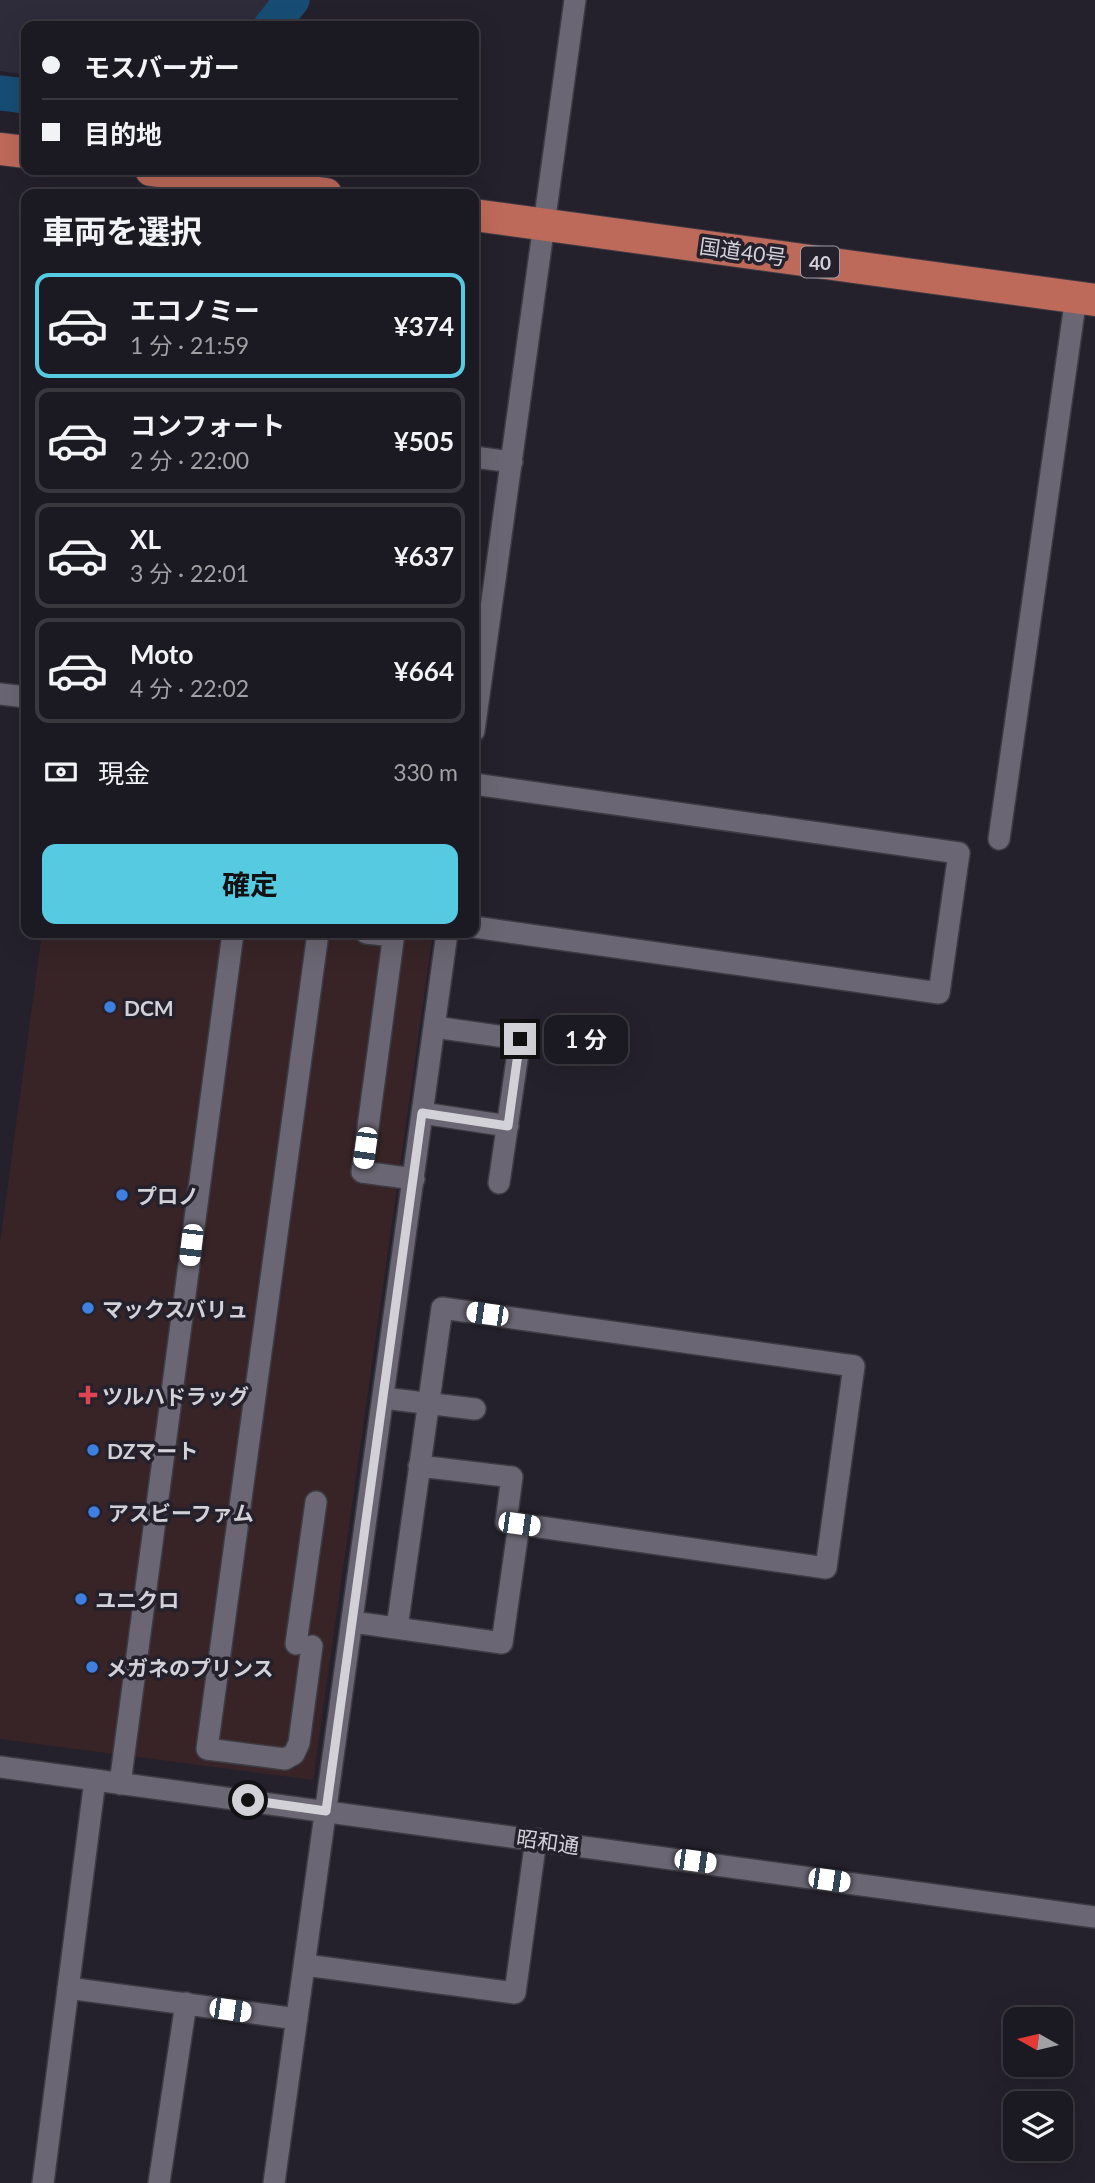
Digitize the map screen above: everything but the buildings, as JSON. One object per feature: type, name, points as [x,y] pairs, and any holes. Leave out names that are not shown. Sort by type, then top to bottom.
[{"type":"highway","points":[[0,149],[21,151]]},
{"type":"highway","points":[[182,175],[270,189]]},
{"type":"highway","name":"国道40号","points":[[479,216],[1086,298]]},
{"type":"street","points":[[479,662],[483,607],[512,462],[575,0]]},
{"type":"street","points":[[999,839],[1086,298]]},
{"type":"street","points":[[479,458],[512,462]]},
{"type":"street","points":[[0,694],[21,696]]},
{"type":"street","points":[[479,786],[959,853],[939,993],[479,928]]},
{"type":"street","points":[[120,1784],[232,938]]},
{"type":"street","points":[[316,1502],[299,1743],[294,1754],[285,1759],[207,1749],[317,938]]},
{"type":"street","points":[[393,938],[362,1172],[414,1179]]},
{"type":"street","points":[[274,2183],[446,938]]},
{"type":"street","points":[[434,1027],[520,1039],[499,1182]]},
{"type":"street","points":[[422,1113],[508,1126]]},
{"type":"street","points":[[397,1628],[419,1466],[442,1308],[854,1366],[826,1568],[506,1522],[512,1477],[419,1466]]},
{"type":"street","points":[[383,1398],[475,1409]]},
{"type":"street","points":[[353,1622],[502,1643],[519,1524]]},
{"type":"street","name":"昭和通","points":[[0,1767],[1095,1917]]},
{"type":"street","points":[[43,2183],[95,1780]]},
{"type":"street","points":[[305,1965],[515,1993],[536,1839]]},
{"type":"street","points":[[68,1988],[297,2019]]},
{"type":"street","points":[[159,2183],[186,2003]]},
{"type":"shaded area","points":[[0,0],[275,0],[257,21],[21,21],[21,74],[0,71]]},
{"type":"shaded area","points":[[41,938],[432,938],[313,1780],[0,1739],[0,1243]]},
{"type":"waterway","points":[[275,21],[292,0]]},
{"type":"waterway","points":[[0,93],[21,95]]},
{"type":"place","name":"DCM","points":[[110,1007]]},
{"type":"place","name":"プロノ","points":[[122,1195]]},
{"type":"place","name":"マックスバリュ","points":[[88,1308]]},
{"type":"place","name":"ツルハドラッグ","points":[[88,1395]]},
{"type":"place","name":"DZマート","points":[[93,1450]]},
{"type":"place","name":"アスビーファム","points":[[94,1512]]},
{"type":"place","name":"ユニクロ","points":[[81,1599]]},
{"type":"place","name":"メガネのプリンス","points":[[92,1667]]},
{"type":"route","points":[[248,1800],[326,1811],[422,1113],[508,1126],[520,1039]]}]
